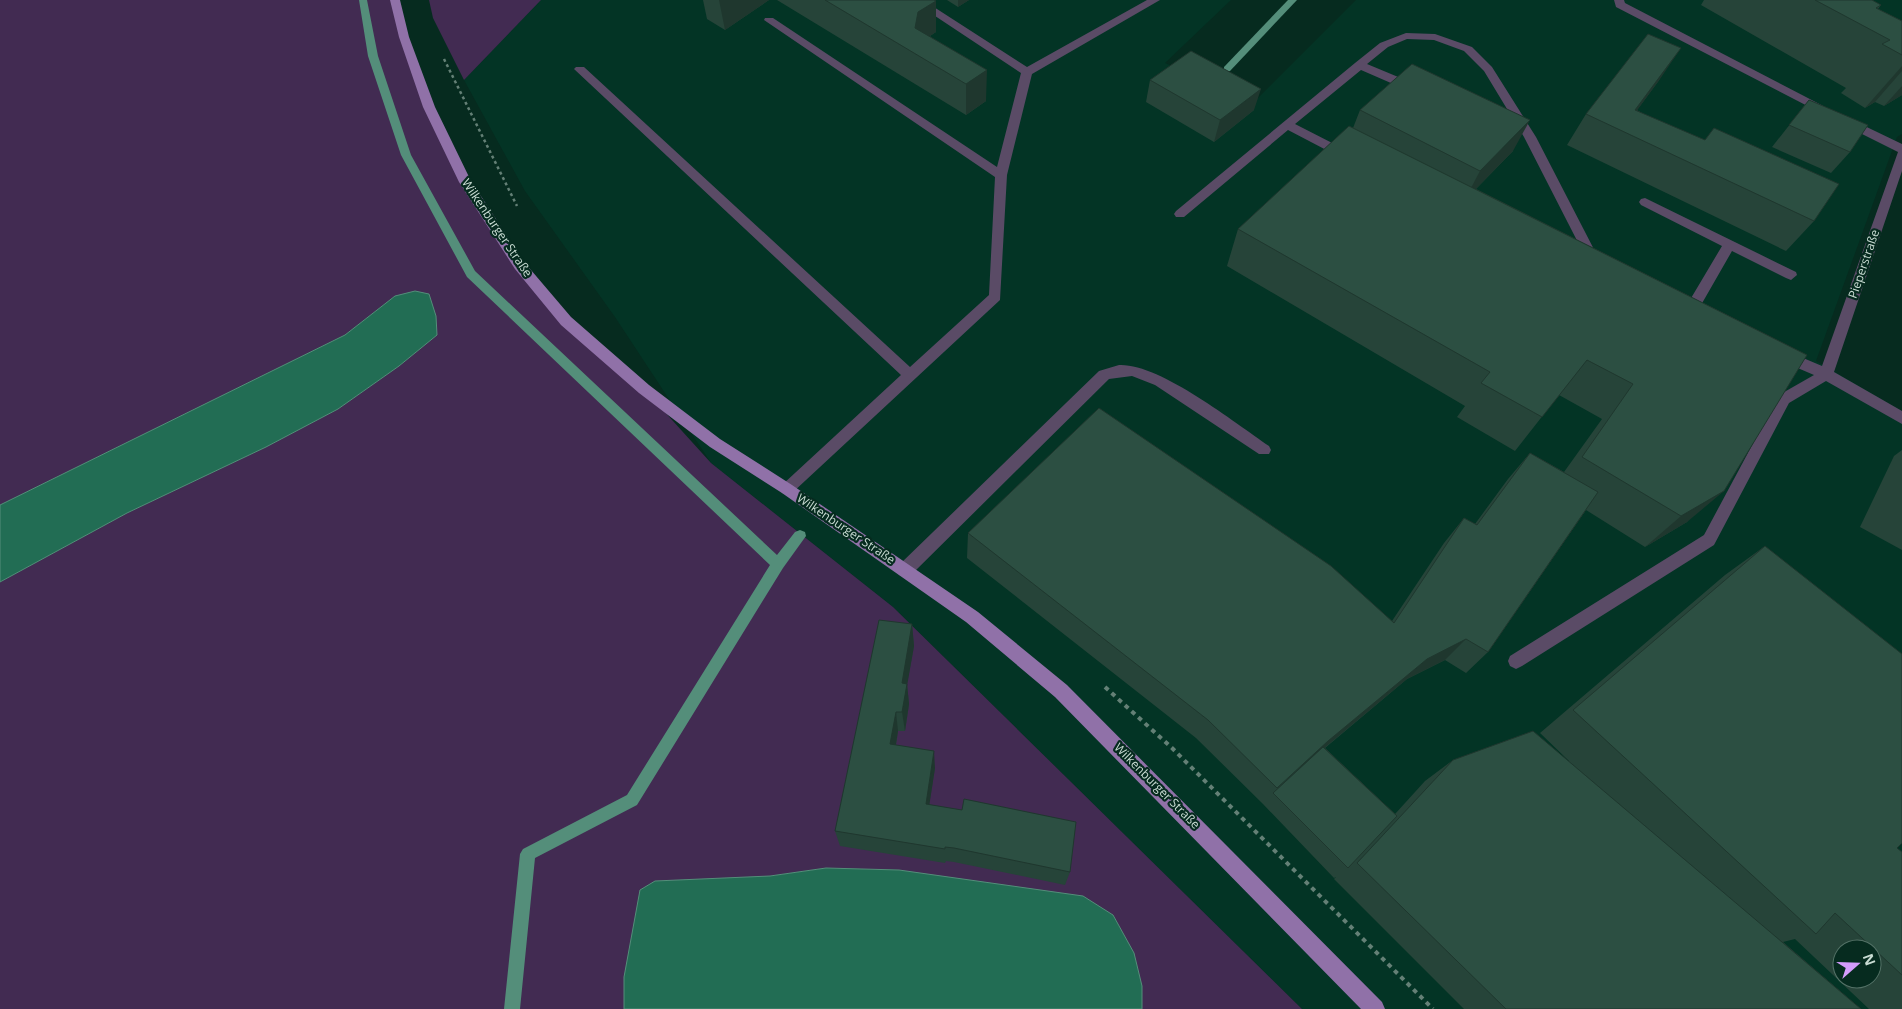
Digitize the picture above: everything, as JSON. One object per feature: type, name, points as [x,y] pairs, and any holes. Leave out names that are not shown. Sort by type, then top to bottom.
[{"type":"main road","name":"Wilkenburger Straße","points":[[394,0],[404,37],[429,107],[465,182],[520,266],[566,321],[644,388],[715,443],[787,489],[972,617],[1062,691],[1375,1009]]},
{"type":"street","points":[[916,0],[1027,72]]},
{"type":"street","points":[[1619,0],[1620,5],[1902,149]]},
{"type":"street","points":[[787,489],[995,297],[1001,175],[1027,72],[1147,2]]},
{"type":"street","points":[[769,20],[1001,175]]},
{"type":"street","points":[[1180,214],[1384,45],[1406,36],[1435,37],[1468,49],[1488,69],[1530,137],[1593,273]]},
{"type":"street","points":[[1359,65],[1422,92]]},
{"type":"street","points":[[580,69],[911,376]]},
{"type":"street","points":[[1287,125],[1336,150]]},
{"type":"street","points":[[1512,130],[1530,137]]},
{"type":"street","name":"Pieperstraße","points":[[1826,374],[1902,154]]},
{"type":"street","points":[[1645,202],[1791,274]]},
{"type":"street","points":[[1688,315],[1730,244]]},
{"type":"street","points":[[1774,352],[1826,374],[1902,418]]},
{"type":"street","points":[[905,570],[1097,382],[1114,371],[1128,369],[1144,372],[1264,450]]},
{"type":"street","points":[[1516,661],[1708,540],[1784,399],[1826,374]]},
{"type":"path","points":[[442,54],[520,211]]},
{"type":"shaded area","points":[[0,0],[395,0],[404,37],[465,182],[565,321],[644,389],[711,463],[893,607],[1302,1009],[1142,1009],[1140,982],[1135,960],[1113,915],[899,870],[826,868],[770,876],[624,977],[624,1009],[0,1009],[0,582],[127,513],[266,447],[338,409],[399,366],[437,335],[395,296],[345,335],[0,505]]},
{"type":"shaded area","points":[[429,0],[541,0],[464,80],[433,18]]},
{"type":"shaded area","points":[[541,0],[1231,0],[1165,63],[1253,103],[1356,0],[1902,0],[1902,134],[1897,137],[1816,361],[1902,411],[1902,1009],[1302,1009],[893,607],[711,463],[615,317],[525,191],[464,80]]},
{"type":"shaded area","points":[[415,291],[429,294],[436,316],[437,335],[399,366],[338,409],[266,447],[127,513],[0,582],[0,505],[345,335],[395,296]]},
{"type":"shaded area","points":[[826,868],[899,870],[1083,896],[1113,915],[1134,953],[1142,986],[1142,1009],[624,1009],[624,977],[640,890],[655,881],[770,876]]},
{"type":"building","points":[[825,0],[934,0],[936,1],[918,12],[915,28],[987,70],[966,84]]},
{"type":"building","points":[[1815,0],[1872,0],[1881,5],[1876,8],[1902,21],[1902,55],[1882,44],[1890,40]]},
{"type":"building","points":[[1648,34],[1681,48],[1635,110],[1705,140],[1714,128],[1839,184],[1814,221],[1586,114]]},
{"type":"building","points":[[1191,51],[1261,89],[1220,120],[1150,80]]},
{"type":"building","points":[[1412,64],[1530,120],[1480,171],[1360,110]]},
{"type":"building","points":[[1809,100],[1868,125],[1850,152],[1789,125]]},
{"type":"building","points":[[1349,126],[1807,355],[1724,491],[1681,516],[1582,457],[1633,384],[1587,360],[1542,417],[1481,383],[1490,372],[1238,229]]},
{"type":"building","points":[[1099,408],[1331,566],[1394,623],[1464,518],[1477,525],[1530,453],[1598,492],[1488,652],[1466,639],[1427,659],[1328,741],[1277,788],[1208,720],[968,533]]},
{"type":"building","points":[[1765,546],[1902,654],[1902,843],[1897,848],[1902,852],[1902,975],[1882,956],[1882,939],[1863,939],[1835,913],[1816,934],[1573,710]]},
{"type":"building","points":[[879,620],[912,624],[902,683],[907,684],[902,712],[896,712],[890,744],[934,751],[926,804],[962,810],[964,799],[1076,822],[1070,872],[954,848],[945,847],[945,849],[835,831]]},
{"type":"building","points":[[1533,731],[1832,984],[1832,989],[1837,989],[1861,1009],[1506,1009],[1357,863],[1453,760]]},
{"type":"building","points":[[1323,747],[1397,816],[1348,868],[1273,793]]},
{"type":"waterway","points":[[363,0],[373,56],[406,155],[471,274],[778,564]]},
{"type":"waterway","points":[[1227,69],[1293,0]]},
{"type":"waterway","points":[[778,564],[800,536]]},
{"type":"waterway","points":[[512,1009],[528,854],[632,800],[778,564]]}]
